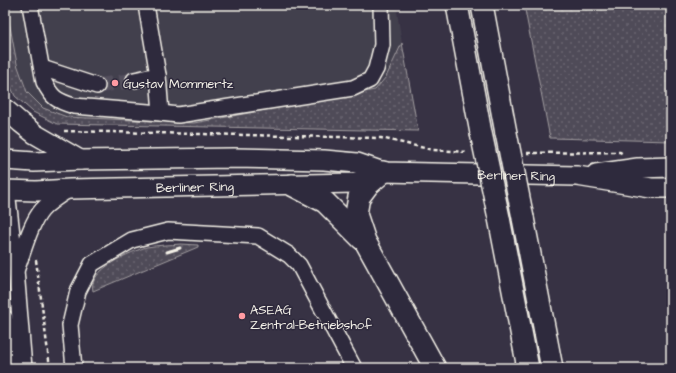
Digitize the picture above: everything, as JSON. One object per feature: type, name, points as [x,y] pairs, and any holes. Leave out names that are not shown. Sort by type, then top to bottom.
[{"type":"highway","points":[[457,5],[528,368]]},
{"type":"highway","points":[[482,5],[552,368]]},
{"type":"highway","points":[[383,172],[368,185],[359,197],[356,214],[365,241],[435,368]]},
{"type":"highway","points":[[292,185],[325,202],[365,241]]},
{"type":"main road","points":[[5,109],[35,134],[80,160]]},
{"type":"main road","name":"Berliner Ring","points":[[5,160],[34,162],[234,158],[324,160],[357,162],[383,172],[576,176],[651,188],[671,188]]},
{"type":"main road","name":"Berliner Ring","points":[[576,176],[638,168],[671,167]]},
{"type":"main road","name":"Berliner Ring","points":[[6,185],[36,191],[354,183],[383,172]]},
{"type":"street","points":[[30,5],[44,82],[49,93],[61,102],[74,106],[178,115],[353,88],[370,80],[376,69],[382,45],[381,5]]},
{"type":"street","points":[[146,5],[158,75],[161,113]]},
{"type":"street","points":[[42,68],[96,86]]},
{"type":"street","points":[[134,80],[158,75]]},
{"type":"street","points":[[6,185],[16,270],[24,368]]},
{"type":"street","points":[[16,270],[31,231],[42,210],[70,189]]},
{"type":"street","points":[[74,368],[70,325],[78,291],[92,264],[132,240],[168,231],[258,236],[289,255],[299,264],[354,368]]},
{"type":"street","points":[[5,318],[17,368]]},
{"type":"path","points":[[59,131],[381,138]]},
{"type":"path","points":[[36,256],[50,368]]},
{"type":"shaded area","points":[[5,5],[17,64],[27,92],[43,108],[67,117],[194,123],[375,90],[386,77],[402,43],[418,131],[57,124],[33,112],[15,96],[5,74]]},
{"type":"shaded area","points":[[6,5],[396,5],[402,43],[386,77],[375,90],[194,123],[67,117],[43,108],[27,92],[17,64]]},
{"type":"shaded area","points":[[524,5],[671,5],[671,141],[550,138]]},
{"type":"shaded area","points":[[181,244],[198,245],[198,247],[93,291],[93,283],[97,276],[103,269],[122,257],[147,247]]},
{"type":"tunnel","points":[[97,86],[134,80]]},
{"type":"railway","points":[[167,252],[180,248]]},
{"type":"place","name":"Gustav Mommertz","points":[[115,83]]},
{"type":"place","name":"ASEAG Zentral-Betriebshof","points":[[242,316]]}]
